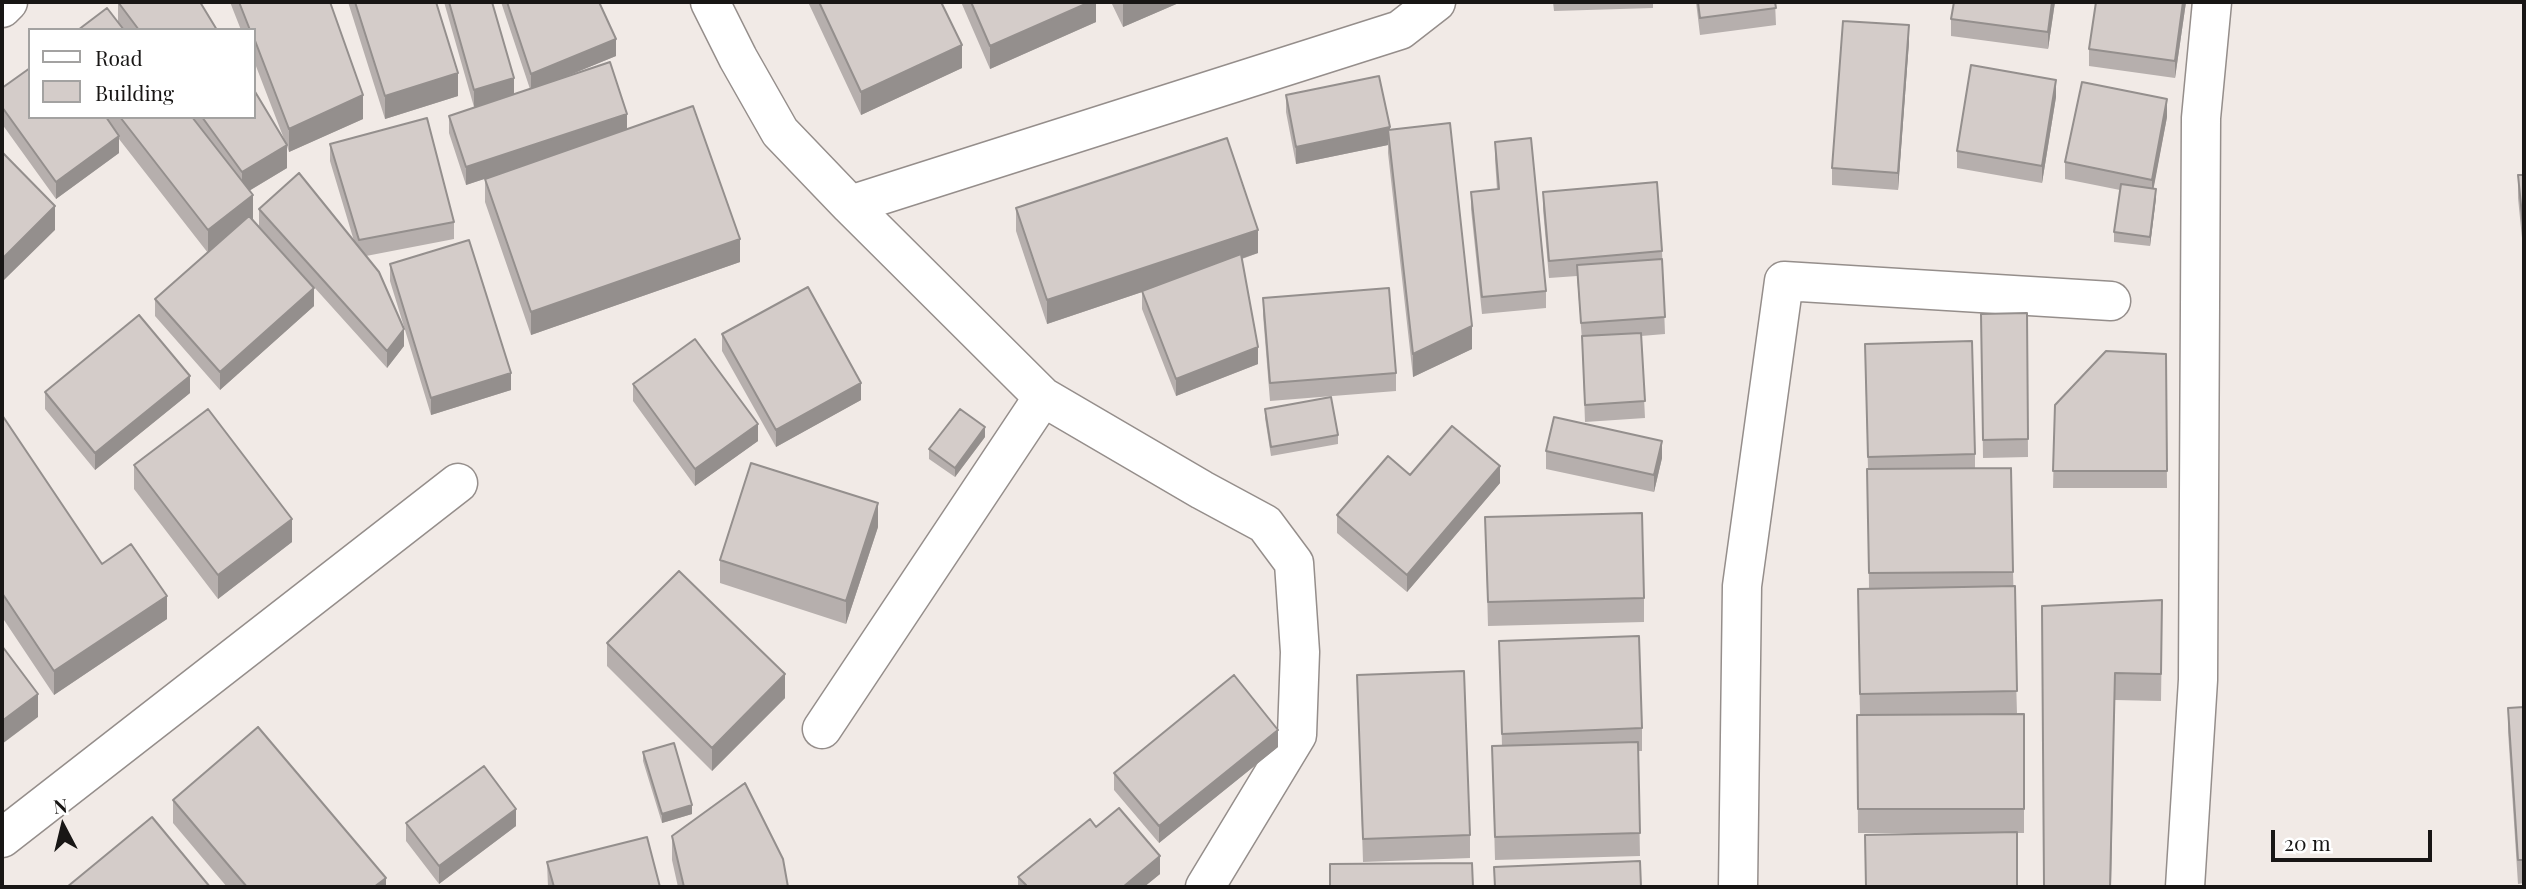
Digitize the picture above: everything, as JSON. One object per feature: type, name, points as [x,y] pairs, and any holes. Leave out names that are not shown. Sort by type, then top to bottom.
[{"type":"street","points":[[2,8],[8,2]]},
{"type":"street","points":[[710,2],[780,132],[1043,397],[1265,524],[1294,563],[1300,652],[1297,735],[1205,887]]},
{"type":"street","points":[[850,205],[1400,30],[1436,2]]},
{"type":"street","points":[[2185,887],[2198,680],[2201,118],[2212,2]]},
{"type":"street","points":[[1738,887],[1741,586],[1784,281],[2111,301]]},
{"type":"street","points":[[822,729],[1043,397]]},
{"type":"street","points":[[2,838],[458,483]]},
{"type":"building","points":[[118,2],[200,2],[216,28],[138,28]]},
{"type":"building","points":[[239,2],[330,2],[363,95],[289,129],[256,43],[256,28],[249,28]]},
{"type":"building","points":[[355,2],[436,2],[458,73],[385,96]]},
{"type":"building","points":[[449,2],[492,2],[514,78],[474,90]]},
{"type":"building","points":[[507,2],[599,2],[616,39],[531,74]]},
{"type":"building","points":[[819,2],[941,2],[962,45],[861,92]]},
{"type":"building","points":[[971,2],[1090,2],[990,46]]},
{"type":"building","points":[[1698,2],[1775,2],[1776,8],[1700,18]]},
{"type":"building","points":[[1954,2],[2052,2],[2048,32],[1951,19]]},
{"type":"building","points":[[2096,2],[2183,2],[2175,61],[2089,49]]},
{"type":"building","points":[[107,8],[122,28],[81,28]]},
{"type":"building","points":[[1843,21],[1909,25],[1898,173],[1832,168]]},
{"type":"building","points":[[610,62],[627,114],[466,167],[449,116]]},
{"type":"building","points":[[1971,65],[2056,80],[2042,166],[1957,151]]},
{"type":"building","points":[[28,69],[28,119],[107,119],[119,136],[56,182],[2,107],[2,88]]},
{"type":"building","points":[[1379,76],[1390,127],[1296,147],[1286,95]]},
{"type":"building","points":[[2082,82],[2167,99],[2152,180],[2065,162]]},
{"type":"building","points":[[256,93],[287,145],[242,172],[203,119],[256,119]]},
{"type":"building","points":[[693,106],[740,239],[531,312],[485,179]]},
{"type":"building","points":[[427,118],[454,222],[359,240],[330,144]]},
{"type":"building","points":[[122,119],[194,119],[253,195],[208,230]]},
{"type":"building","points":[[1450,123],[1472,326],[1413,354],[1388,130]]},
{"type":"building","points":[[1227,138],[1258,230],[1047,300],[1016,208]]},
{"type":"building","points":[[1531,138],[1546,291],[1482,297],[1471,192],[1499,189],[1495,142]]},
{"type":"building","points":[[2,152],[55,206],[2,259]]},
{"type":"building","points":[[299,173],[379,272],[404,329],[387,351],[259,209]]},
{"type":"building","points":[[2518,175],[2524,175],[2524,235]]},
{"type":"building","points":[[1657,182],[1662,251],[1549,261],[1543,192]]},
{"type":"building","points":[[2121,184],[2156,189],[2150,237],[2114,232]]},
{"type":"building","points":[[249,216],[314,288],[220,372],[155,299]]},
{"type":"building","points":[[469,240],[511,373],[431,398],[390,264]]},
{"type":"building","points":[[1241,254],[1258,347],[1176,379],[1142,291]]},
{"type":"building","points":[[1662,259],[1665,317],[1581,323],[1577,265]]},
{"type":"building","points":[[808,287],[861,383],[776,430],[722,334]]},
{"type":"building","points":[[1389,288],[1396,373],[1270,383],[1263,298]]},
{"type":"building","points":[[2027,313],[2028,439],[1983,440],[1981,314]]},
{"type":"building","points":[[139,315],[190,376],[95,453],[45,392]]},
{"type":"building","points":[[1641,333],[1645,401],[1585,405],[1582,336]]},
{"type":"building","points":[[695,339],[758,424],[695,469],[633,384]]},
{"type":"building","points":[[1972,341],[1975,454],[1868,457],[1865,344]]},
{"type":"building","points":[[2106,351],[2166,354],[2167,471],[2053,471],[2055,405]]},
{"type":"building","points":[[1331,397],[1338,435],[1271,447],[1265,409]]},
{"type":"building","points":[[208,409],[292,519],[218,575],[134,465]]},
{"type":"building","points":[[960,409],[985,427],[955,468],[929,449]]},
{"type":"building","points":[[2,415],[102,564],[131,544],[167,596],[54,671],[2,593]]},
{"type":"building","points":[[1554,417],[1662,441],[1654,475],[1546,451]]},
{"type":"building","points":[[1452,426],[1500,466],[1407,575],[1337,515],[1388,456],[1410,475]]},
{"type":"building","points":[[751,463],[878,503],[846,601],[720,560]]},
{"type":"building","points":[[2011,468],[2013,572],[1869,573],[1867,469]]},
{"type":"building","points":[[1642,513],[1644,598],[1488,602],[1485,517]]},
{"type":"building","points":[[679,571],[785,674],[712,748],[607,643]]},
{"type":"building","points":[[2015,586],[2017,691],[1860,694],[1858,589]]},
{"type":"building","points":[[2162,600],[2161,674],[2115,673],[2110,887],[2044,887],[2042,606]]},
{"type":"building","points":[[1639,636],[1642,728],[1502,734],[1499,641]]},
{"type":"building","points":[[2,646],[38,694],[2,721]]},
{"type":"building","points":[[1464,671],[1470,835],[1363,839],[1357,675]]},
{"type":"building","points":[[1234,675],[1278,730],[1159,826],[1114,773]]},
{"type":"building","points":[[2524,707],[2524,860],[2518,860],[2508,708]]},
{"type":"building","points":[[2024,714],[2024,809],[1858,809],[1857,715]]},
{"type":"building","points":[[258,727],[386,878],[374,887],[247,887],[173,800]]},
{"type":"building","points":[[1638,742],[1640,833],[1495,837],[1492,746]]},
{"type":"building","points":[[674,743],[692,805],[662,814],[643,752]]},
{"type":"building","points":[[484,766],[516,809],[439,866],[406,823]]},
{"type":"building","points":[[745,783],[783,859],[788,887],[684,887],[672,836]]},
{"type":"building","points":[[1119,808],[1160,856],[1123,887],[1024,887],[1026,885],[1018,877],[1090,819],[1096,827]]},
{"type":"building","points":[[152,817],[210,887],[67,887]]},
{"type":"building","points":[[2017,832],[2017,887],[1866,887],[1865,835]]},
{"type":"building","points":[[647,837],[660,887],[554,887],[547,862]]},
{"type":"building","points":[[1640,861],[1641,887],[1495,887],[1494,867]]},
{"type":"building","points":[[1472,863],[1473,887],[1330,887],[1330,864]]}]
